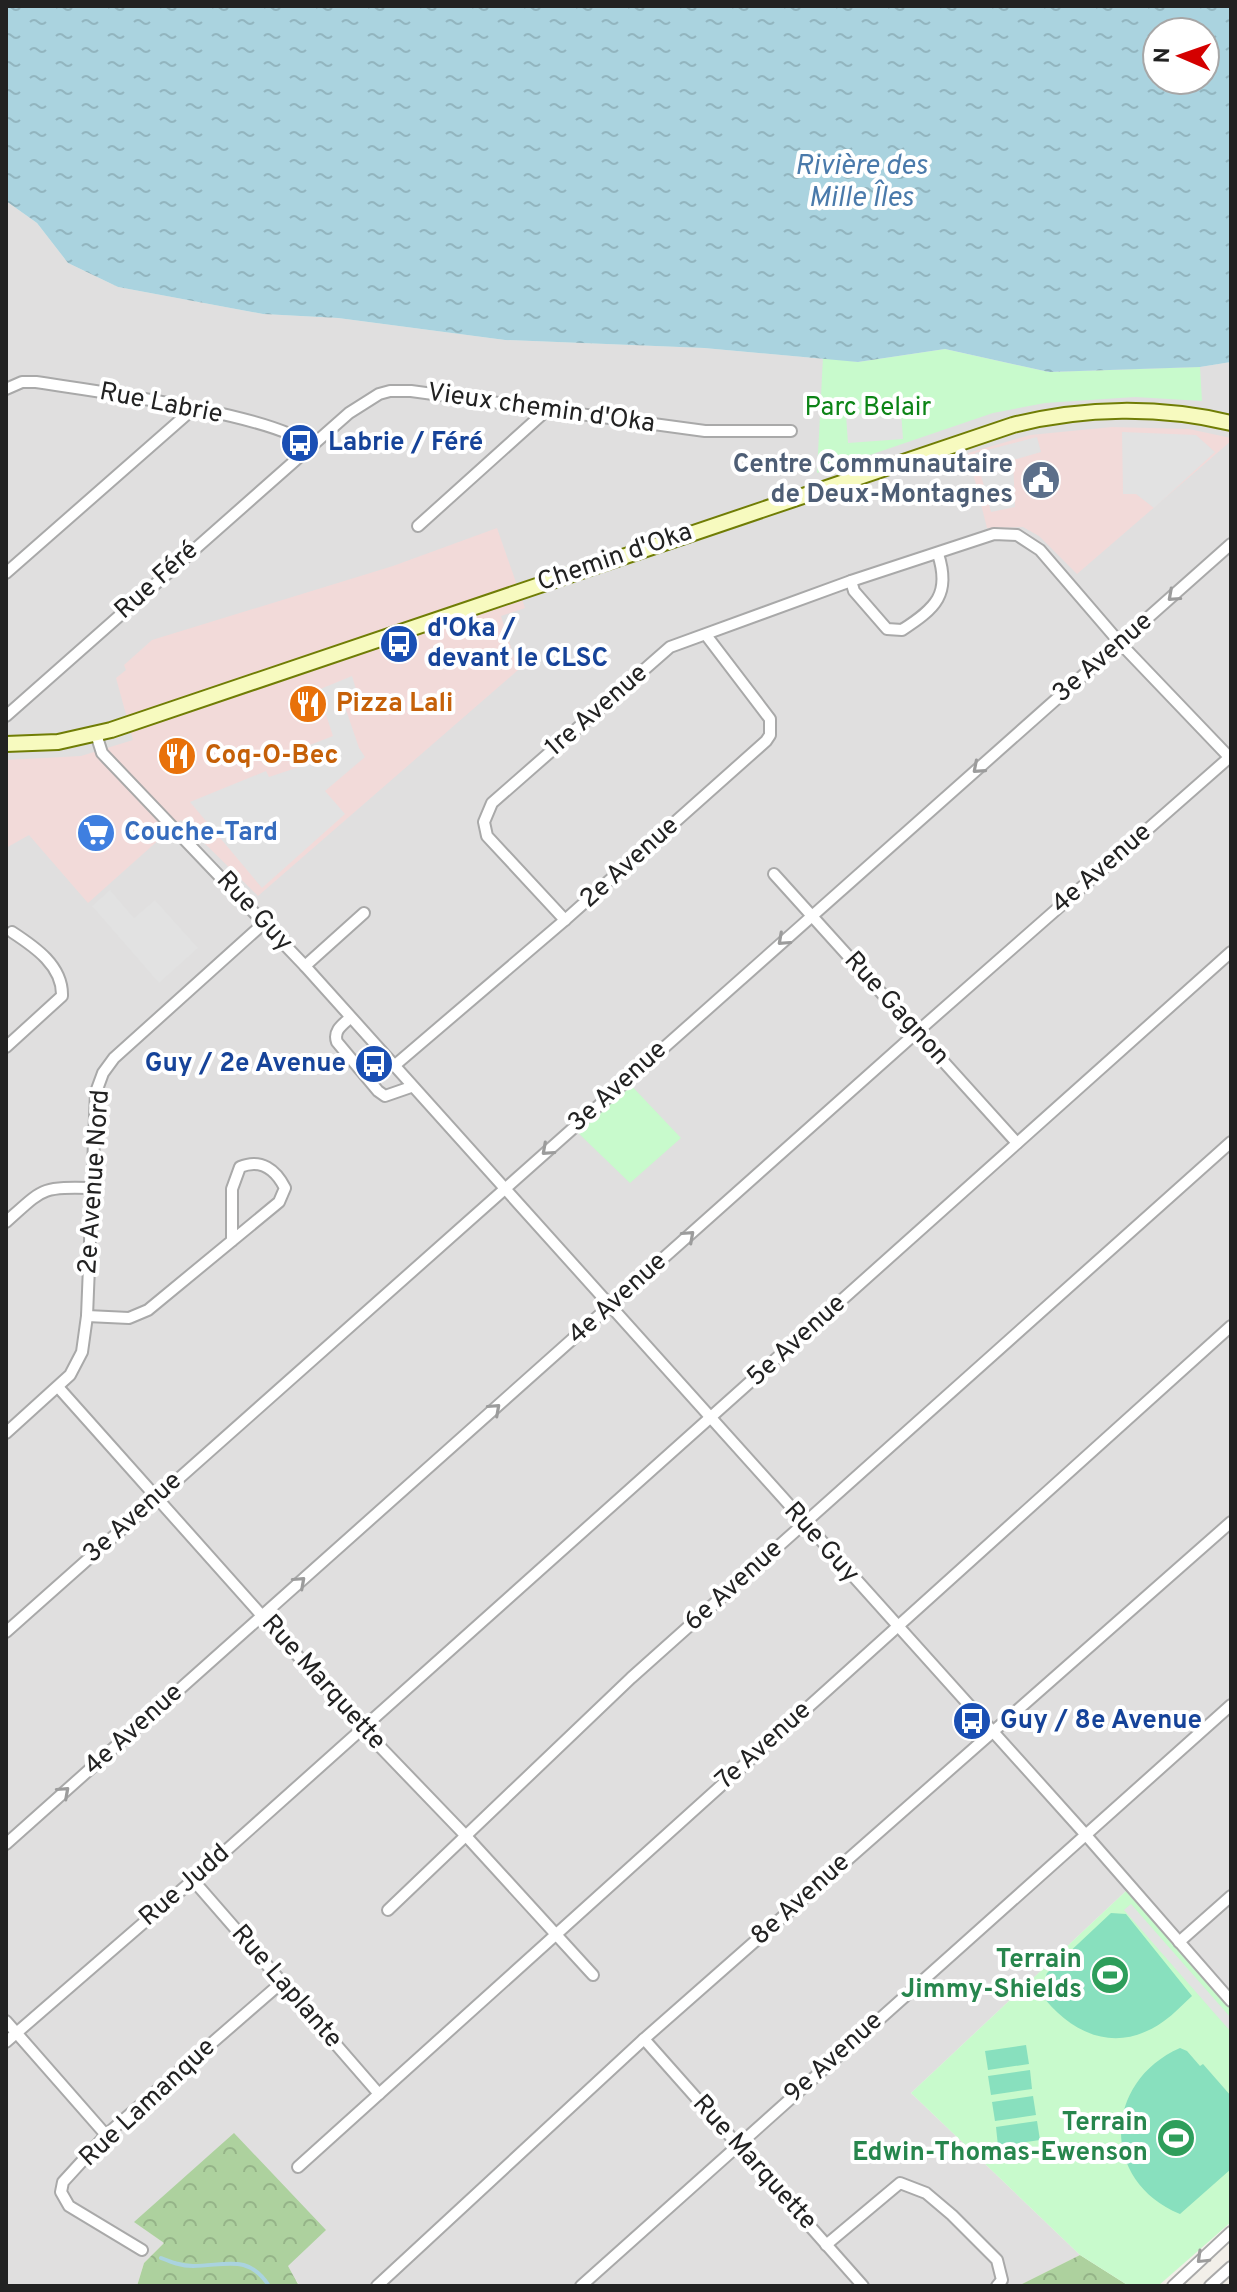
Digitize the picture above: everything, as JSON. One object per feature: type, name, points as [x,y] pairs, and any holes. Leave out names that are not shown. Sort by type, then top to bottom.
[{"type":"main road","name":"Chemin d'Oka","points":[[6,744],[58,742],[96,734],[1013,425],[1063,416],[1122,411],[1185,414],[1231,423]]},
{"type":"street","name":"Rue Labrie","points":[[7,385],[36,382],[194,408],[281,430],[302,439],[309,446]]},
{"type":"street","name":"Vieux chemin d'Oka","points":[[309,446],[361,403],[390,391],[411,391],[705,431],[791,431]]},
{"type":"street","points":[[6,573],[194,408]]},
{"type":"street","points":[[418,526],[548,409]]},
{"type":"street","name":"Rue Féré","points":[[6,716],[309,446]]},
{"type":"street","name":"1re Avenue","points":[[565,920],[487,836],[484,822],[492,803],[670,647],[851,581],[994,534],[1017,535],[1040,550],[1120,643]]},
{"type":"street","name":"3e Avenue","points":[[6,1632],[1231,544]]},
{"type":"street","points":[[851,581],[854,591],[887,629],[902,630],[938,600],[945,575],[938,554]]},
{"type":"street","name":"2e Avenue","points":[[394,1066],[565,920],[770,735],[770,719],[706,635]]},
{"type":"street","points":[[1120,643],[1231,757]]},
{"type":"street","name":"Rue Guy","points":[[96,734],[102,753],[305,966],[803,1524],[1085,1834],[1231,2001]]},
{"type":"street","name":"4e Avenue","points":[[6,1844],[917,1032],[1231,757]]},
{"type":"street","name":"Rue Gagnon","points":[[774,874],[1017,1143]]},
{"type":"street","points":[[305,966],[364,913]]},
{"type":"street","name":"2e Avenue Nord","points":[[6,1433],[70,1375],[82,1352],[87,1316],[96,1092],[103,1073],[114,1058],[264,923]]},
{"type":"street","points":[[6,1047],[62,996],[63,982],[39,949],[12,932]]},
{"type":"street","name":"5e Avenue","points":[[363,1729],[1231,952]]},
{"type":"street","points":[[350,1018],[335,1037],[378,1091],[390,1096],[411,1087]]},
{"type":"street","name":"6e Avenue","points":[[388,1910],[631,1678],[1231,1142]]},
{"type":"street","points":[[87,1316],[129,1318],[148,1310],[232,1241],[279,1202],[285,1188],[279,1176],[263,1164],[251,1162],[240,1167],[232,1189],[232,1241]]},
{"type":"street","points":[[6,1222],[41,1191],[51,1188],[92,1188]]},
{"type":"street","name":"7e Avenue","points":[[298,2167],[1231,1326]]},
{"type":"street","name":"Rue Marquette","points":[[58,1387],[363,1729],[593,1975]]},
{"type":"street","name":"8e Avenue","points":[[377,2286],[644,2039],[1231,1522]]},
{"type":"street","name":"9e Avenue","points":[[581,2286],[1231,1705]]},
{"type":"street","name":"Rue Judd","points":[[6,2042],[363,1729]]},
{"type":"street","name":"Rue Laplante","points":[[193,1880],[379,2094]]},
{"type":"street","points":[[1179,1942],[1231,1896]]},
{"type":"street","name":"Rue Lamanque","points":[[142,2250],[131,2238],[69,2206],[61,2192],[63,2182],[106,2135],[281,1983]]},
{"type":"street","points":[[6,2021],[106,2135]]},
{"type":"street","name":"Rue Marquette","points":[[644,2039],[863,2286]]},
{"type":"street","points":[[826,2245],[885,2193],[900,2183],[906,2184],[926,2193],[997,2260],[1002,2280],[997,2286]]},
{"type":"street","points":[[1173,2286],[1231,2232]]},
{"type":"street","points":[[1210,2286],[1231,2267]]},
{"type":"shaded area","points":[[6,201],[37,223],[68,263],[118,287],[263,314],[338,318],[505,340],[704,348],[858,362],[1049,372],[1200,367],[1231,362],[1231,2008],[1126,1891],[911,2093],[1080,2255],[1018,2286],[300,2286],[287,2266],[135,2222],[164,2243],[144,2263],[137,2286],[6,2286]]},
{"type":"shaded area","points":[[901,411],[903,439],[848,443],[846,415]]},
{"type":"shaded area","points":[[1112,427],[1189,429],[1231,438],[1231,441],[1077,574],[1039,536],[1023,527],[987,528],[968,453],[1030,435]]},
{"type":"shaded area","points":[[1122,432],[1196,435],[1215,452],[1154,508],[1136,494],[1123,494]]},
{"type":"shaded area","points":[[1037,437],[1041,452],[1013,460],[1015,507],[991,512],[975,453]]},
{"type":"shaded area","points":[[497,528],[525,608],[501,616],[518,670],[258,896],[181,820],[88,903],[29,835],[6,848],[6,760],[81,756],[133,740],[116,678],[126,670],[124,665],[152,640],[393,566]]},
{"type":"shaded area","points":[[352,676],[358,696],[343,701],[365,757],[325,791],[345,814],[262,888],[190,802],[266,771],[269,777],[314,762],[310,745],[333,736],[318,690]]},
{"type":"shaded area","points":[[110,890],[134,918],[155,900],[198,948],[159,983],[92,906]]},
{"type":"shaded area","points":[[1131,1904],[1231,2018],[1231,2032],[1124,1910]]},
{"type":"green space","name":"Parc Belair","points":[[945,349],[1049,372],[1200,367],[1202,401],[1135,397],[1045,403],[993,413],[817,473],[823,357],[858,362]]},
{"type":"green space","points":[[626,1080],[681,1138],[630,1183],[572,1127]]},
{"type":"green space","points":[[1126,1891],[1231,2008],[1231,2222],[1158,2286],[1129,2286],[1080,2255],[911,2093]]},
{"type":"green space","name":"Terrain Jimmy-Shields","points":[[1111,1913],[1126,1914],[1192,1996],[1164,2021],[1129,2037],[1096,2036],[1081,2029],[1066,2020],[1040,1993],[1047,1973]]},
{"type":"green space","points":[[1026,2045],[1029,2064],[988,2070],[985,2051]]},
{"type":"green space","name":"Terrain Edwin-Thomas-Ewenson","points":[[1180,2048],[1187,2051],[1200,2066],[1203,2064],[1231,2096],[1231,2169],[1180,2214],[1154,2199],[1135,2179],[1125,2156],[1121,2131],[1125,2107],[1136,2084],[1155,2064]]},
{"type":"green space","points":[[1030,2070],[1032,2089],[991,2095],[988,2076]]},
{"type":"green space","points":[[1033,2096],[1036,2115],[995,2121],[992,2102]]},
{"type":"green space","points":[[1037,2121],[1040,2140],[998,2146],[996,2127]]},
{"type":"green space","points":[[234,2133],[326,2230],[288,2266],[299,2286],[137,2286],[144,2263],[164,2243],[134,2222]]},
{"type":"green space","points":[[1080,2255],[1129,2286],[1018,2286]]},
{"type":"water","name":"Rivière des Mille Îles","points":[[6,6],[1231,6],[1231,362],[1200,367],[1049,372],[945,349],[858,362],[704,348],[505,340],[338,318],[263,314],[118,287],[68,263],[37,223],[6,201]]},
{"type":"waterway","points":[[161,2258],[189,2266],[244,2265],[253,2269],[269,2286]]},
{"type":"place","name":"Labrie / Féré","points":[[300,443]]},
{"type":"place","name":"Centre Communautaire de Deux-Montagnes","points":[[1041,480]]},
{"type":"place","name":"d'Oka / devant le CLSC","points":[[399,644]]},
{"type":"place","name":"Pizza Lali","points":[[308,704]]},
{"type":"place","name":"Coq-O-Bec","points":[[177,756]]},
{"type":"place","name":"Couche-Tard","points":[[96,833]]},
{"type":"place","name":"Guy / 2e Avenue","points":[[374,1064]]},
{"type":"place","name":"Guy / 8e Avenue","points":[[972,1721]]},
{"type":"place","name":"Terrain Jimmy-Shields","points":[[1110,1975]]},
{"type":"place","name":"Terrain Edwin-Thomas-Ewenson","points":[[1176,2138]]}]
